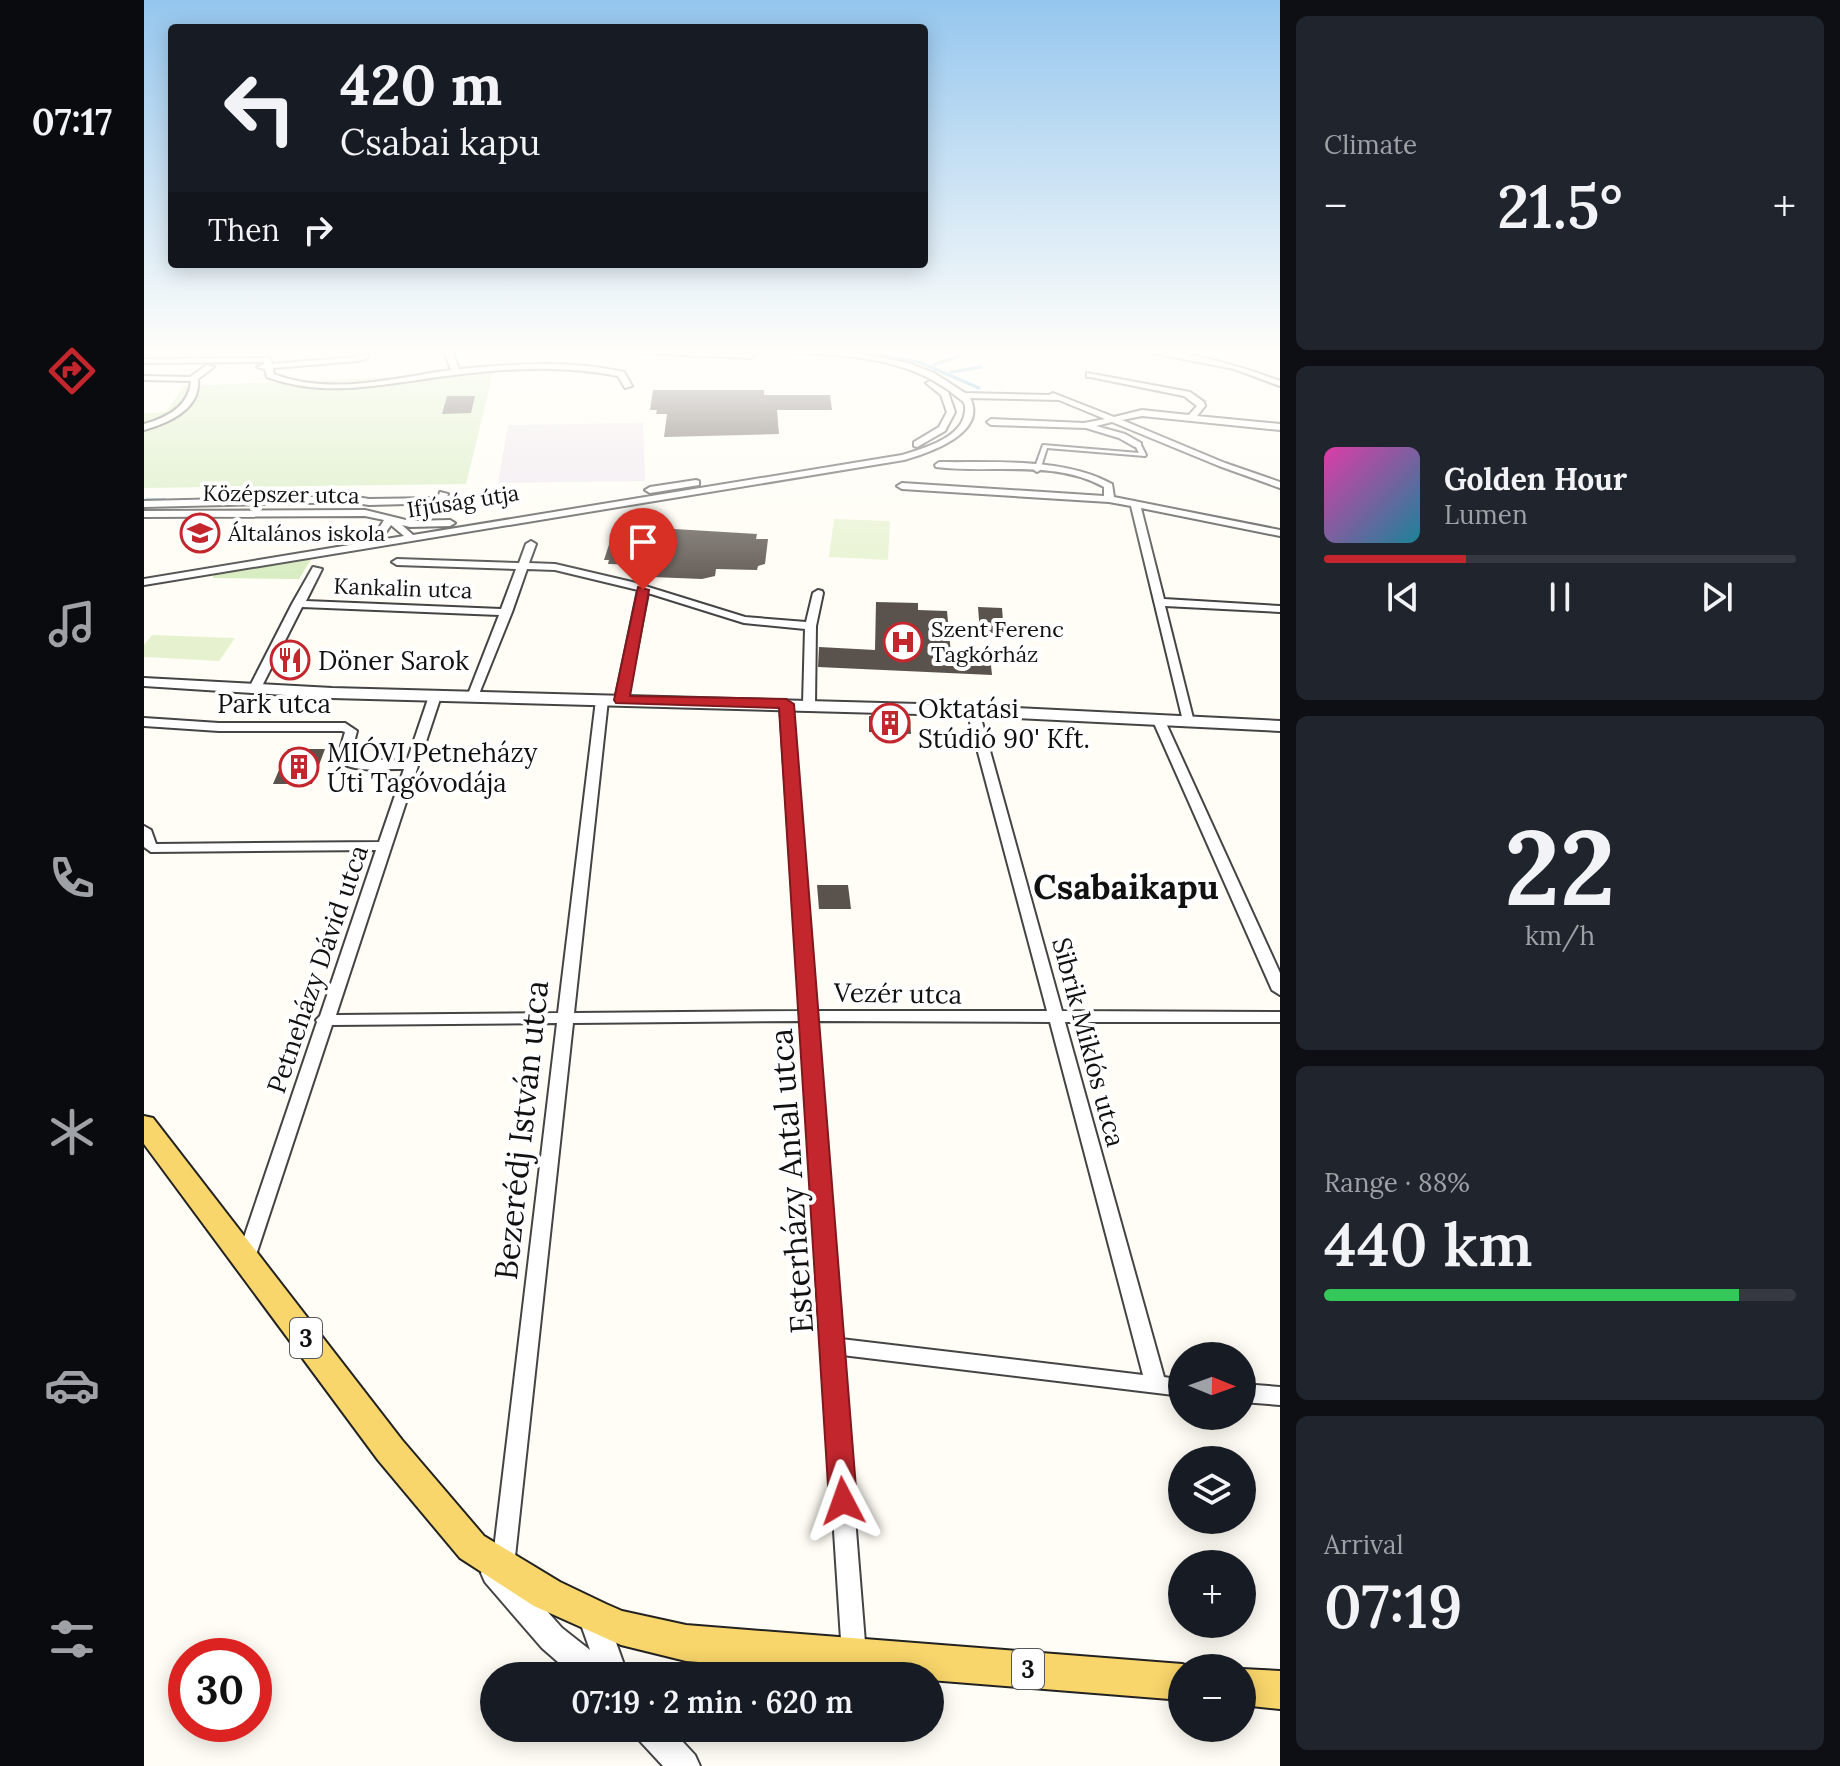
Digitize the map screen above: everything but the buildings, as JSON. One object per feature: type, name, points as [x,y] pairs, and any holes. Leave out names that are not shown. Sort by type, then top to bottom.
[{"type":"main road","name":"3","points":[[144,1125],[390,1450],[472,1547],[502,1567],[621,1628],[686,1643],[1168,1681]]},
{"type":"main road","points":[[1256,1688],[1280,1690]]},
{"type":"street","name":"Ifjúság útja","points":[[407,534],[450,523],[894,451],[926,440],[937,432]]},
{"type":"street","name":"Ifjúság útja","points":[[144,582],[904,457],[944,441],[955,432]]},
{"type":"street","points":[[1037,470],[1045,446],[1143,455],[1138,445],[1123,434],[1115,432]]},
{"type":"street","points":[[1144,432],[1211,462],[1280,485]]},
{"type":"street","points":[[939,465],[1091,476],[1109,486],[1109,499]]},
{"type":"street","points":[[902,486],[1109,499],[1280,533]]},
{"type":"street","name":"Középszer utca","points":[[145,508],[165,503],[442,501],[443,494]]},
{"type":"street","points":[[254,512],[261,501]]},
{"type":"street","points":[[1135,503],[1188,722]]},
{"type":"street","name":"Középszer utca","points":[[145,508],[336,512],[390,519],[407,534]]},
{"type":"street","points":[[381,533],[390,519],[410,524],[450,523]]},
{"type":"street","name":"Ifjúság útja","points":[[144,573],[381,533],[482,528]]},
{"type":"street","points":[[374,544],[407,534]]},
{"type":"street","points":[[473,697],[531,544]]},
{"type":"street","points":[[397,562],[555,567],[744,620],[811,626]]},
{"type":"street","points":[[255,688],[317,569]]},
{"type":"street","points":[[621,700],[643,590]]},
{"type":"street","points":[[809,704],[811,626],[818,593]]},
{"type":"street","points":[[1159,602],[1280,609]]},
{"type":"street","name":"Kankalin utca","points":[[297,604],[507,612]]},
{"type":"street","points":[[144,682],[435,696],[809,704],[1280,726]]},
{"type":"street","name":"Petneházy Dávid utca","points":[[246,1258],[435,696]]},
{"type":"street","name":"Bezerédj István utca","points":[[502,1567],[602,700]]},
{"type":"street","name":"Esterházy Antal utca","points":[[786,704],[854,1655]]},
{"type":"street","name":"Sibrik Miklós utca","points":[[973,711],[1156,1385]]},
{"type":"street","points":[[1159,721],[1280,990]]},
{"type":"street","name":"Park utca","points":[[144,722],[219,727],[345,727],[351,731],[343,760],[351,764],[411,765]]},
{"type":"street","points":[[145,834],[151,848],[384,846]]},
{"type":"street","name":"Vezér utca","points":[[324,1020],[809,1016],[1059,1019],[1280,1017]]},
{"type":"street","points":[[832,1346],[1168,1386]]},
{"type":"street","points":[[1256,1394],[1280,1396]]},
{"type":"street","points":[[472,1547],[552,1638],[580,1662]]},
{"type":"street","points":[[593,1616],[608,1662]]},
{"type":"street","points":[[662,1742],[684,1766]]},
{"type":"shaded area","points":[[507,432],[643,432],[645,481],[498,483]]},
{"type":"green space","points":[[144,432],[479,432],[466,484],[144,488]]},
{"type":"green space","points":[[834,519],[890,521],[888,560],[829,557]]},
{"type":"green space","points":[[312,558],[299,579],[213,578],[213,575]]},
{"type":"green space","points":[[152,635],[235,638],[219,661],[144,657],[144,645]]},
{"type":"waterway","points":[[146,500],[165,500]]},
{"type":"place","name":"Általános iskola","points":[[200,533]]},
{"type":"place","name":"Szent Ferenc Tagkórház","points":[[903,642]]},
{"type":"place","name":"Döner Sarok","points":[[290,660]]},
{"type":"place","name":"Oktatási Stúdió 90' Kft.","points":[[890,723]]},
{"type":"place","name":"MIÓVI Petneházy Úti Tagóvodája","points":[[299,767]]},
{"type":"district","name":"Csabaikapu","points":[[1126,886]]},
{"type":"route","points":[[643,590],[621,700],[786,704],[843,1501]]}]
